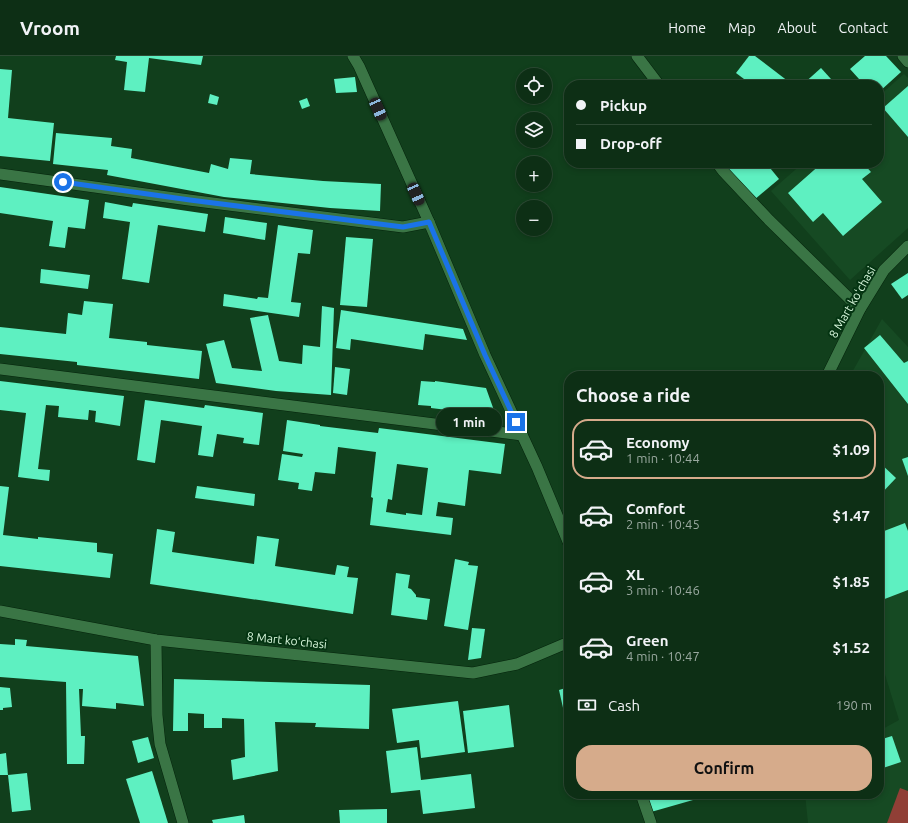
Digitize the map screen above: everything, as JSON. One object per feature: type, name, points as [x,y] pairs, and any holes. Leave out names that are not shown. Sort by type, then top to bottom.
[{"type":"street","points":[[353,56],[359,66],[429,222],[485,355],[537,468],[564,532]]},
{"type":"street","points":[[637,56],[655,80]]},
{"type":"street","points":[[903,56],[908,62]]},
{"type":"street","points":[[721,168],[769,220],[860,309]]},
{"type":"street","points":[[0,174],[403,227],[429,222]]},
{"type":"street","name":"8 Mart koʻchasi","points":[[829,371],[860,309],[884,270],[908,246]]},
{"type":"street","points":[[0,369],[522,435]]},
{"type":"street","name":"8 Mart koʻchasi","points":[[0,611],[156,640],[473,672],[517,664],[564,644]]},
{"type":"street","points":[[156,640],[157,716],[160,744],[183,823]]},
{"type":"street","points":[[643,799],[651,823]]},
{"type":"shaded area","points":[[904,74],[908,78],[908,228],[850,280],[771,191],[797,168],[884,168],[884,92]]},
{"type":"shaded area","points":[[882,319],[908,347],[908,823],[808,823],[806,799],[884,799],[884,728],[899,720],[884,671],[884,371],[853,371]]},
{"type":"shaded area","points":[[900,788],[908,791],[908,823],[887,823]]},
{"type":"building","points":[[116,56],[203,56],[201,65],[149,58],[145,92],[124,90],[127,62],[115,60]]},
{"type":"building","points":[[749,56],[755,56],[786,80],[745,80],[736,73]]},
{"type":"building","points":[[865,56],[886,56],[901,72],[884,87],[884,80],[858,80],[859,79],[850,69]]},
{"type":"building","points":[[821,68],[831,79],[830,80],[808,80]]},
{"type":"building","points":[[0,69],[12,70],[8,118],[54,123],[50,161],[0,156]]},
{"type":"building","points":[[355,77],[357,92],[336,93],[334,79]]},
{"type":"building","points":[[908,86],[908,137],[884,109],[884,107]]},
{"type":"building","points":[[210,94],[219,97],[217,105],[208,103]]},
{"type":"building","points":[[307,98],[310,106],[302,109],[299,101]]},
{"type":"building","points":[[56,133],[112,138],[111,146],[132,149],[131,158],[209,173],[211,164],[228,169],[230,158],[252,160],[250,174],[323,181],[381,184],[380,211],[330,208],[224,197],[107,175],[108,170],[53,164]]},
{"type":"building","points":[[727,168],[770,168],[779,179],[754,200]]},
{"type":"building","points":[[816,168],[867,168],[871,172],[862,179],[882,202],[843,236],[823,213],[813,222],[788,193]]},
{"type":"building","points":[[0,187],[89,200],[85,229],[68,227],[65,248],[49,246],[53,221],[0,213]]},
{"type":"building","points":[[105,202],[132,207],[133,203],[208,214],[205,232],[158,225],[149,283],[122,279],[130,222],[103,218]]},
{"type":"building","points":[[225,217],[267,223],[265,240],[223,233]]},
{"type":"building","points":[[278,225],[313,230],[310,254],[298,253],[291,302],[301,303],[299,317],[223,306],[224,294],[257,299],[258,297],[268,298]]},
{"type":"building","points":[[346,237],[373,239],[367,307],[340,305]]},
{"type":"building","points":[[41,269],[90,275],[88,289],[40,283]]},
{"type":"building","points":[[908,273],[908,295],[902,299],[891,284]]},
{"type":"building","points":[[84,301],[113,304],[109,338],[147,342],[147,345],[202,351],[199,379],[77,365],[77,362],[0,354],[0,327],[66,334],[68,313],[82,315]]},
{"type":"building","points":[[322,306],[334,308],[331,395],[276,391],[216,383],[206,344],[224,340],[232,368],[262,371],[250,318],[268,315],[279,361],[302,364],[303,345],[320,347]]},
{"type":"building","points":[[341,310],[463,329],[467,340],[425,334],[423,350],[351,339],[350,350],[336,348]]},
{"type":"building","points":[[880,335],[904,363],[908,361],[908,404],[884,373],[884,371],[882,371],[864,348]]},
{"type":"building","points":[[335,367],[350,369],[347,395],[333,393]]},
{"type":"building","points":[[0,381],[124,396],[120,426],[95,422],[96,411],[89,410],[88,420],[58,417],[59,406],[46,405],[38,469],[50,470],[49,481],[18,477],[26,413],[0,410]]},
{"type":"building","points":[[421,381],[435,381],[486,388],[496,416],[418,405]]},
{"type":"building","points":[[145,400],[204,408],[205,405],[263,413],[259,445],[243,443],[244,438],[217,434],[213,457],[198,455],[202,426],[161,420],[155,463],[137,460]]},
{"type":"building","points":[[287,420],[320,426],[378,433],[379,428],[505,444],[501,474],[469,470],[465,506],[438,502],[436,516],[453,518],[451,535],[370,525],[373,498],[371,497],[376,452],[338,447],[335,474],[315,472],[312,491],[298,489],[299,483],[278,480],[282,454],[302,457],[303,454],[283,451]],"holes":[[[397,464],[428,468],[422,515],[406,513],[406,515],[386,512],[388,499],[392,500]]]},
{"type":"building","points":[[908,457],[908,476],[902,459]]},
{"type":"building","points":[[884,467],[896,478],[884,491]]},
{"type":"building","points":[[0,486],[9,487],[3,535],[97,543],[97,552],[113,554],[110,578],[0,566]]},
{"type":"building","points":[[197,486],[255,494],[254,506],[195,498]]},
{"type":"building","points":[[905,523],[908,531],[908,590],[884,599],[884,531]]},
{"type":"building","points":[[157,529],[175,532],[172,552],[254,564],[257,536],[279,539],[275,566],[335,575],[337,565],[349,567],[347,577],[358,578],[353,614],[150,584]]},
{"type":"building","points":[[455,559],[469,562],[468,565],[478,566],[468,630],[444,626]]},
{"type":"building","points":[[396,573],[410,575],[408,588],[411,589],[416,597],[430,599],[427,620],[391,615]]},
{"type":"building","points":[[472,628],[485,629],[481,658],[468,660]]},
{"type":"building","points":[[15,639],[27,640],[26,646],[138,656],[144,706],[116,703],[116,709],[82,706],[83,689],[79,689],[81,736],[85,736],[84,764],[67,764],[66,682],[0,677],[0,644],[15,645]]},
{"type":"building","points":[[174,679],[370,685],[369,729],[315,727],[316,723],[275,722],[278,771],[233,780],[231,760],[245,757],[244,719],[222,718],[222,728],[204,728],[204,714],[188,713],[188,731],[173,731]]},
{"type":"building","points":[[0,687],[10,688],[12,707],[3,708],[3,710],[0,710]]},
{"type":"building","points":[[564,688],[564,712],[559,690]]},
{"type":"building","points":[[458,701],[465,752],[421,758],[419,740],[397,743],[392,709]]},
{"type":"building","points":[[509,705],[514,747],[468,753],[463,711]]},
{"type":"building","points":[[892,736],[901,762],[884,768],[884,738]]},
{"type":"building","points":[[148,737],[154,758],[138,763],[132,741]]},
{"type":"building","points":[[417,747],[421,780],[471,774],[475,808],[423,814],[420,790],[391,793],[386,751]]},
{"type":"building","points":[[6,753],[8,775],[0,775],[0,754]]},
{"type":"building","points":[[152,771],[168,823],[140,823],[126,779]]},
{"type":"building","points":[[27,773],[31,810],[12,812],[8,775]]},
{"type":"building","points":[[647,799],[696,799],[651,812]]},
{"type":"building","points":[[387,809],[387,823],[340,823],[339,810]]},
{"type":"building","points":[[244,815],[245,823],[213,823],[212,820]]},
{"type":"route","points":[[63,182],[403,227],[429,222],[485,355],[516,422]]}]
